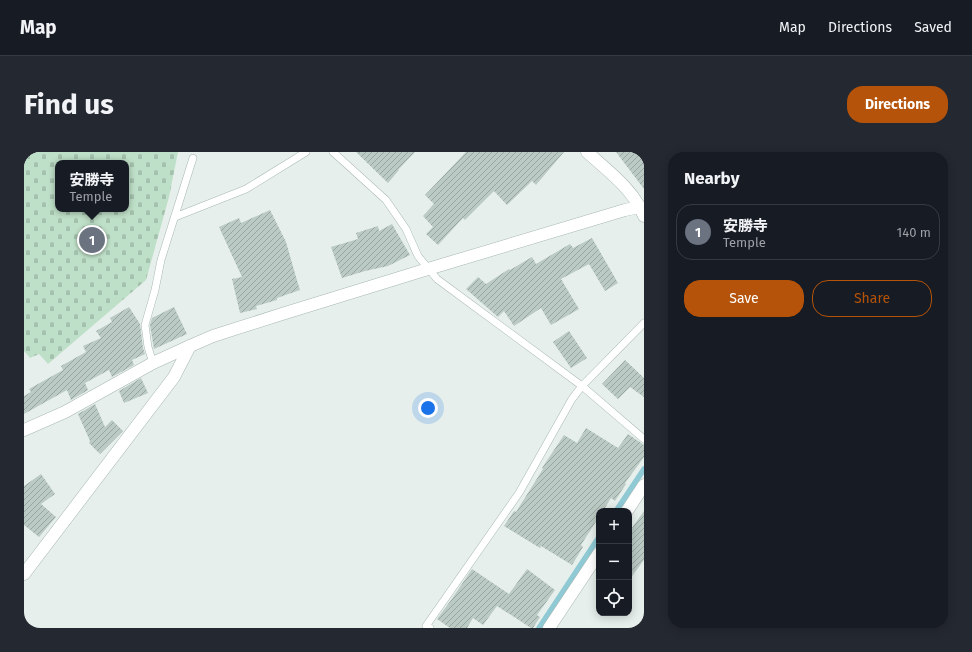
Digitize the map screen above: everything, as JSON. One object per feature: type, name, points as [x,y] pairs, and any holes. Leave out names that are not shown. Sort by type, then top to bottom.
[{"type":"street","points":[[587,152],[630,192],[643,210]]},
{"type":"street","points":[[24,430],[65,412],[153,363],[213,336],[625,210],[643,210]]},
{"type":"street","points":[[24,574],[174,377],[190,346]]},
{"type":"street","points":[[629,508],[644,485]]},
{"type":"street","points":[[549,628],[596,558]]},
{"type":"lane","points":[[175,217],[246,190],[306,152]]},
{"type":"lane","points":[[333,152],[386,200],[406,229],[418,256],[437,279],[582,386],[644,439]]},
{"type":"lane","points":[[153,363],[148,347],[145,325],[162,260],[193,158]]},
{"type":"lane","points":[[430,628],[426,626],[519,493],[572,399],[582,386],[644,323]]},
{"type":"green space","points":[[24,152],[178,152],[169,197],[146,280],[48,364],[39,354],[30,358],[24,351]]},
{"type":"building","points":[[356,152],[415,152],[388,183]]},
{"type":"building","points":[[466,152],[564,152],[536,185],[532,181],[507,205],[494,191],[465,220],[463,218],[438,245],[426,234],[433,227],[423,216],[434,204],[425,195]]},
{"type":"building","points":[[616,152],[644,152],[644,189]]},
{"type":"building","points":[[270,210],[286,242],[300,290],[277,298],[277,300],[256,306],[257,309],[240,313],[232,279],[242,277],[219,227],[239,218],[241,223]]},
{"type":"building","points":[[392,224],[410,255],[388,266],[342,278],[331,247],[358,239],[356,233],[378,226],[379,231]]},
{"type":"building","points":[[592,238],[618,283],[605,291],[589,264],[561,279],[579,309],[551,325],[541,308],[514,326],[504,311],[498,317],[466,289],[478,277],[486,284],[509,269],[510,270],[532,257],[536,264],[570,244],[573,248]]},
{"type":"building","points":[[129,307],[140,324],[145,354],[132,360],[134,365],[112,377],[109,370],[85,383],[88,390],[71,400],[67,390],[24,414],[24,396],[31,392],[29,389],[63,370],[61,366],[86,352],[83,346],[101,338],[96,331],[112,322],[110,318]]},
{"type":"building","points":[[174,307],[187,334],[154,349],[150,325],[152,318]]},
{"type":"building","points":[[569,331],[587,358],[571,368],[553,342]]},
{"type":"building","points":[[625,360],[644,378],[644,397],[630,387],[618,399],[602,384]]},
{"type":"building","points":[[141,378],[148,393],[124,403],[119,391]]},
{"type":"building","points":[[95,404],[105,427],[112,420],[123,431],[100,454],[89,443],[90,441],[78,414]]},
{"type":"building","points":[[586,428],[618,448],[628,434],[644,445],[644,457],[625,483],[626,484],[615,501],[611,498],[605,508],[596,508],[596,522],[581,545],[583,547],[572,565],[504,526],[514,511],[516,512],[543,469],[542,468],[564,435],[577,443]]},
{"type":"building","points":[[41,474],[55,494],[41,504],[56,517],[39,537],[24,525],[24,486]]},
{"type":"building","points":[[644,511],[644,560],[632,576],[632,544],[632,528]]},
{"type":"building","points":[[472,569],[509,594],[527,569],[555,590],[537,615],[540,617],[533,628],[497,606],[483,625],[473,618],[467,628],[450,628],[437,619]]},
{"type":"waterway","points":[[618,508],[644,469]]},
{"type":"waterway","points":[[539,628],[596,542]]},
{"type":"place","name":"安勝寺","points":[[92,240]]}]
